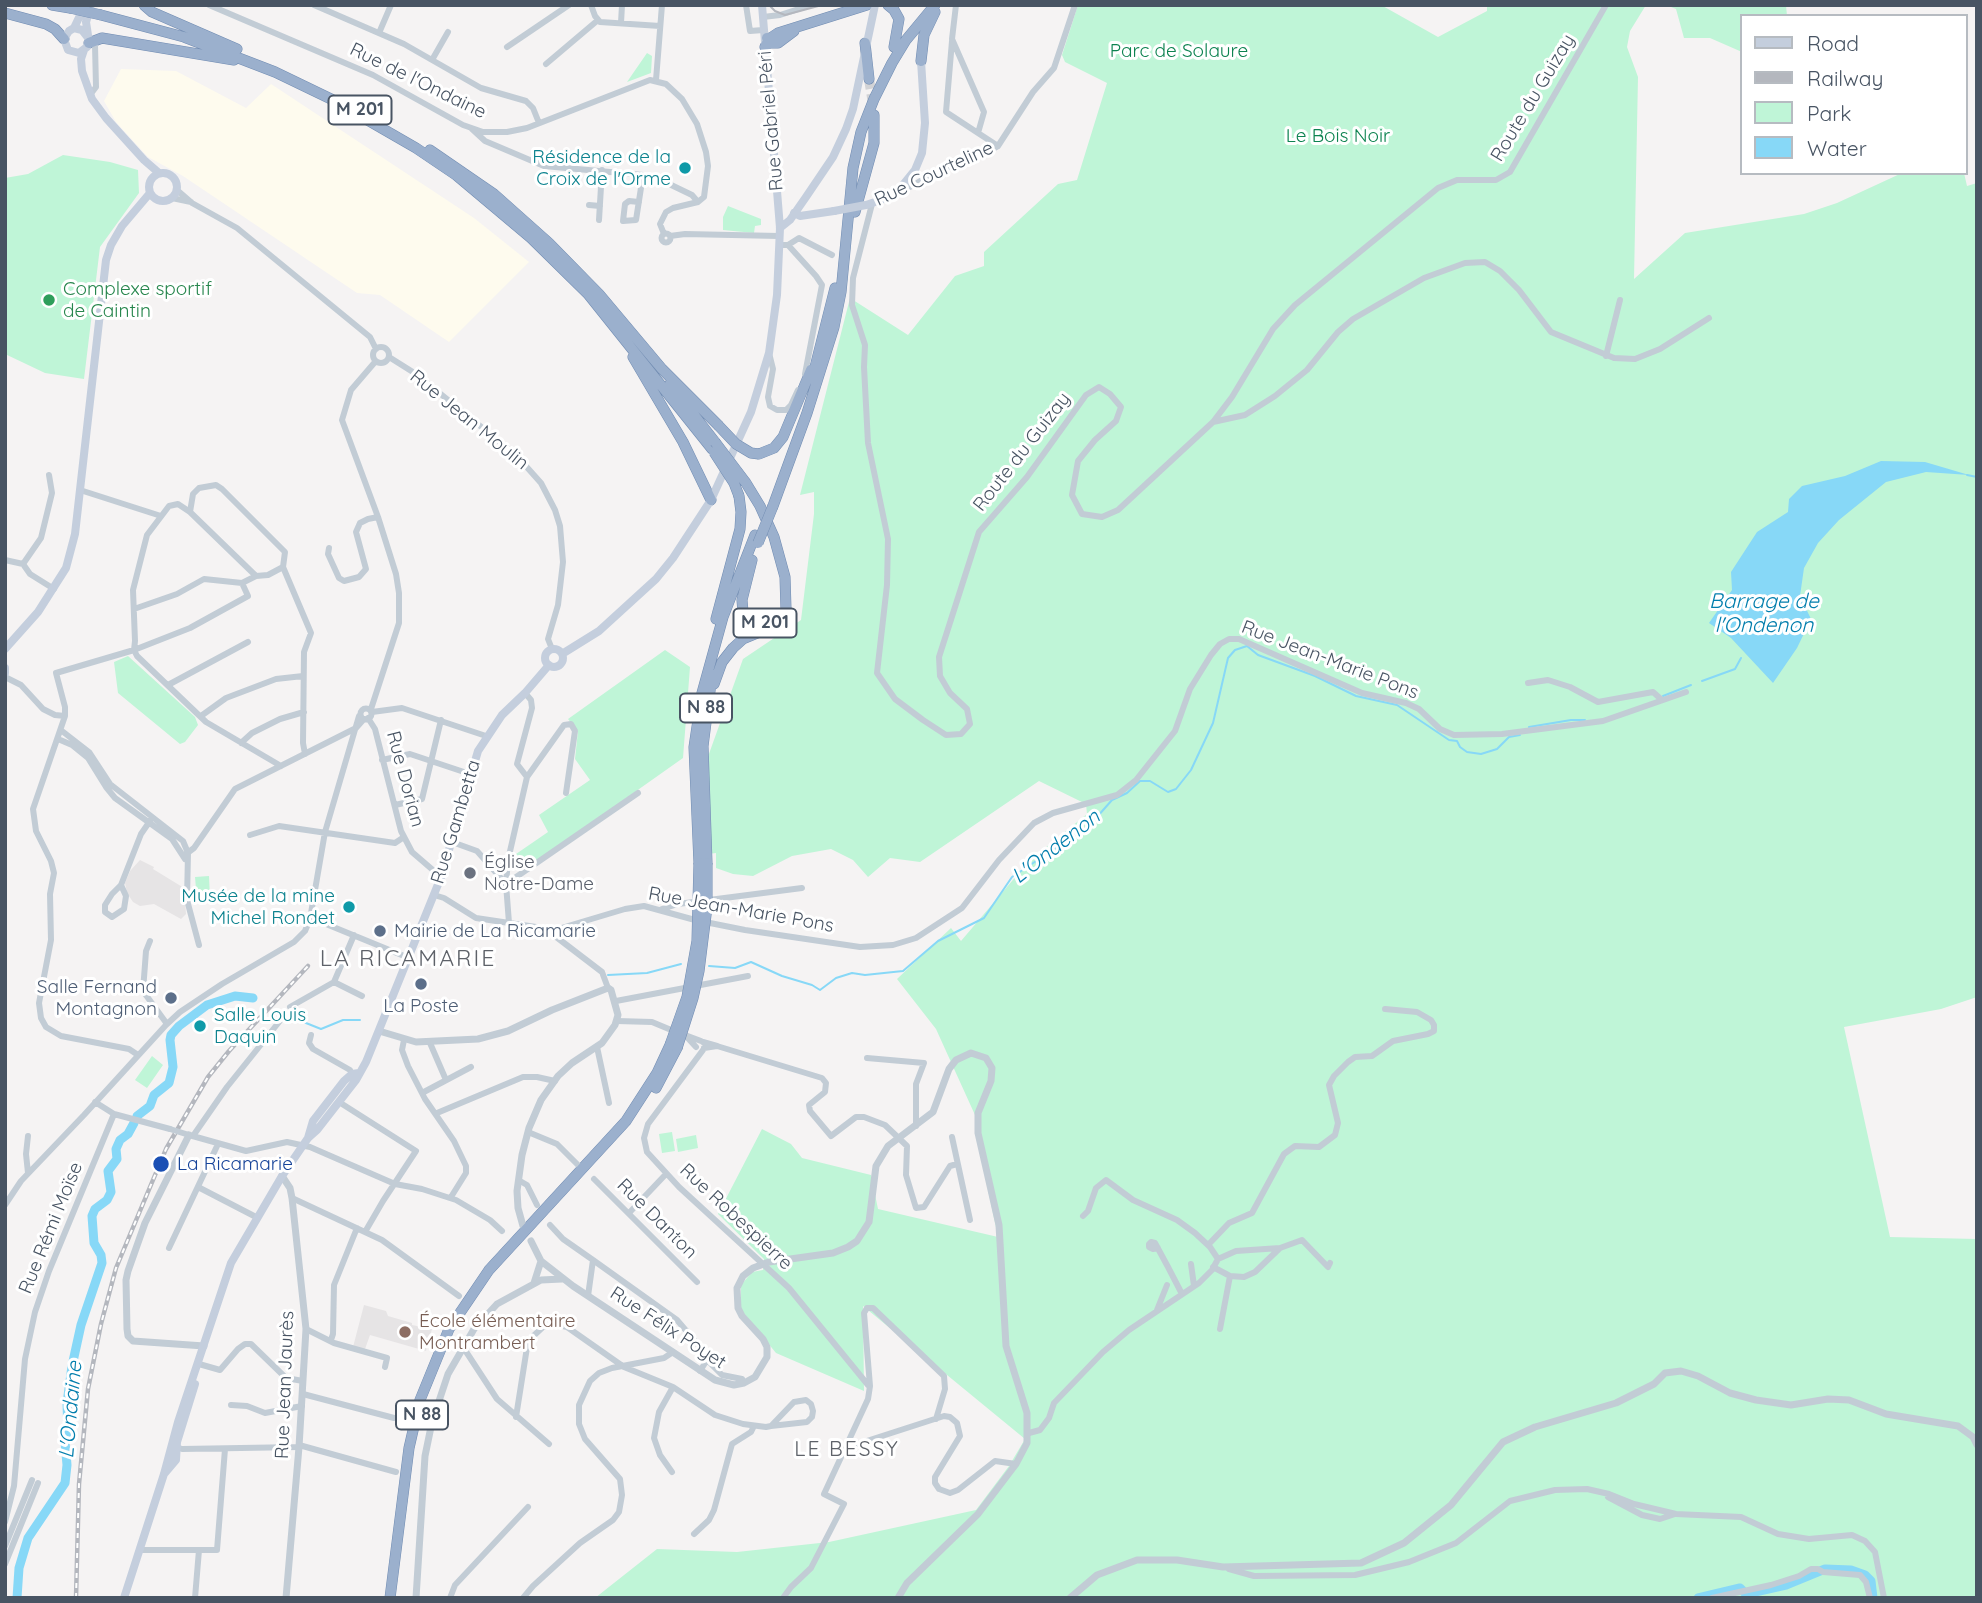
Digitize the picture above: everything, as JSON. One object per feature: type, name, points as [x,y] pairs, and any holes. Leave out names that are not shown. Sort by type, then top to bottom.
[{"type":"highway","name":"M 201","points":[[52,5],[102,13],[173,30],[272,68],[329,93],[448,160],[521,217],[642,346],[714,447]]},
{"type":"highway","points":[[144,5],[152,12],[258,58],[272,68]]},
{"type":"highway","points":[[888,5],[899,19],[894,47]]},
{"type":"highway","name":"N 88","points":[[771,502],[800,420],[828,320],[834,292],[844,187],[852,145],[868,97],[894,47],[926,5]]},
{"type":"highway","name":"N 88","points":[[703,863],[694,747],[709,660],[723,617],[771,502],[829,346],[841,292],[853,167],[862,132],[874,99],[892,63],[906,40],[935,5]]},
{"type":"highway","points":[[892,63],[909,52],[921,61],[927,27],[941,5]]},
{"type":"highway","points":[[765,32],[778,33],[865,6]]},
{"type":"highway","points":[[5,13],[46,24],[64,39]]},
{"type":"highway","points":[[89,44],[102,38],[272,68]]},
{"type":"highway","points":[[865,43],[869,79]]},
{"type":"highway","points":[[846,243],[870,163],[874,115]]},
{"type":"highway","name":"M 201","points":[[582,283],[714,447]]},
{"type":"highway","points":[[582,283],[645,376],[683,442],[711,500]]},
{"type":"highway","points":[[642,346],[736,444],[751,453],[759,454],[774,448],[783,438],[828,320]]},
{"type":"highway","points":[[707,701],[722,662],[733,648],[743,639],[772,627],[782,618],[786,609],[785,577],[779,551],[766,517],[743,489],[734,483],[714,447]]},
{"type":"highway","name":"M 201","points":[[743,489],[763,524],[780,578],[780,611],[766,623],[755,622],[743,612],[742,600],[751,560]]},
{"type":"highway","points":[[709,660],[711,640],[740,529],[743,489]]},
{"type":"highway","name":"N 88","points":[[397,1598],[418,1432],[427,1399],[454,1334],[477,1296],[498,1270],[629,1127],[664,1075],[674,1046],[687,997],[700,907],[703,863],[703,746],[707,701],[716,658],[756,539]]},
{"type":"highway","name":"N 88","points":[[390,1598],[412,1436],[420,1400],[449,1329],[489,1270],[626,1121],[674,1046]]},
{"type":"main road","points":[[85,5],[74,28],[68,31],[64,39],[65,46],[74,52],[79,79],[106,118],[159,173],[173,176],[174,194],[163,201],[149,193]]},
{"type":"main road","points":[[90,95],[81,64],[89,44],[86,22],[91,5]]},
{"type":"main road","name":"Rue Gabriel Péri","points":[[762,5],[782,238]]},
{"type":"main road","points":[[562,653],[599,631],[656,579],[685,542],[711,500],[751,412],[769,353],[782,238],[794,214],[833,156],[846,129],[853,109],[875,5]]},
{"type":"main road","points":[[74,28],[82,30],[89,44]]},
{"type":"main road","points":[[74,52],[89,44]]},
{"type":"main road","points":[[902,186],[919,162],[924,144],[921,61]]},
{"type":"main road","points":[[5,649],[38,612],[66,568],[75,534],[106,260],[122,226],[149,193],[150,180],[144,160]]},
{"type":"main road","points":[[150,180],[159,173]]},
{"type":"main road","name":"Rue Courteline","points":[[794,214],[800,216],[869,205],[887,198],[902,186]]},
{"type":"main road","points":[[132,215],[158,200]]},
{"type":"main road","points":[[552,649],[562,653],[564,659],[560,665],[548,665],[545,657],[552,649]]},
{"type":"main road","name":"Rue Gambetta","points":[[355,1074],[379,1031],[441,877],[478,751],[502,715],[548,665]]},
{"type":"main road","points":[[124,1598],[174,1447],[225,1275],[256,1216],[306,1142],[339,1102],[355,1074]]},
{"type":"main road","points":[[306,1142],[313,1121],[355,1074]]},
{"type":"street","name":"Rue de l'Ondaine","points":[[209,5],[373,75],[472,129],[494,133],[539,123],[656,80]]},
{"type":"street","points":[[314,5],[379,33],[481,88],[526,101],[533,108],[539,123]]},
{"type":"street","points":[[379,33],[391,5]]},
{"type":"street","points":[[507,47],[569,5]]},
{"type":"street","points":[[591,5],[598,20]]},
{"type":"street","points":[[621,23],[622,5]]},
{"type":"street","points":[[662,5],[656,80],[671,86],[682,99],[701,136],[706,152],[707,179],[705,195],[698,202],[666,212],[660,224],[667,235],[799,238],[832,255]]},
{"type":"street","points":[[746,5],[750,31],[765,32],[780,15],[811,5]]},
{"type":"street","points":[[956,5],[946,112],[998,146]]},
{"type":"street","name":"Rue Courteline","points":[[902,186],[910,187],[939,170],[978,158],[998,146],[1033,92],[1054,68],[1076,5]]},
{"type":"street","name":"Route du Guizay","points":[[869,205],[853,278],[852,305],[865,345],[868,443],[888,539],[887,585],[877,673],[895,699],[946,735],[961,734],[970,724],[967,709],[950,693],[940,676],[939,657],[979,532],[1027,477],[1086,395],[1099,387],[1110,394],[1121,407],[1116,421],[1095,440],[1078,461],[1072,495],[1082,514],[1102,517],[1118,510],[1213,422],[1232,397],[1273,329],[1295,305],[1438,188],[1457,180],[1496,180],[1510,172],[1606,5]]},
{"type":"street","points":[[546,64],[598,20],[660,26]]},
{"type":"street","points":[[432,60],[448,32]]},
{"type":"street","points":[[952,39],[984,112],[978,133]]},
{"type":"street","points":[[89,44],[96,87],[90,95]]},
{"type":"street","points":[[557,55],[564,62]]},
{"type":"street","points":[[472,129],[479,137],[544,166],[643,175],[692,195],[698,202]]},
{"type":"street","points":[[599,220],[602,170]]},
{"type":"street","points":[[639,202],[643,175]]},
{"type":"street","points":[[174,194],[237,228],[370,337],[376,349]]},
{"type":"street","points":[[589,205],[600,206]]},
{"type":"street","points":[[769,353],[773,369],[768,402],[772,409],[786,410],[807,366],[822,285],[782,238]]},
{"type":"street","points":[[1213,422],[1245,415],[1275,396],[1307,370],[1338,332],[1353,319],[1424,278],[1465,263],[1485,262],[1500,271],[1520,290],[1546,328],[1606,356],[1623,360],[1647,355],[1686,335],[1709,318]]},
{"type":"street","points":[[1606,356],[1620,300]]},
{"type":"street","points":[[381,347],[386,349],[389,357],[383,363],[375,362],[372,353],[381,347]]},
{"type":"street","name":"Rue Jean Moulin","points":[[389,357],[416,374],[516,455],[541,483],[560,526],[563,562],[558,605],[548,639],[552,649]]},
{"type":"street","points":[[5,1205],[28,1172],[180,1012],[294,942],[305,931],[310,919],[325,832],[352,741],[356,728],[367,714],[396,636],[401,613],[396,573],[342,420],[351,390],[375,362]]},
{"type":"street","points":[[23,564],[41,538],[52,493],[50,475]]},
{"type":"street","points":[[190,512],[193,494],[199,488],[216,485],[285,552],[283,567],[311,633],[304,652],[305,754]]},
{"type":"street","points":[[80,490],[161,516]]},
{"type":"street","points":[[256,576],[190,512],[178,504],[169,506],[147,535],[133,590],[134,650],[201,716],[281,766]]},
{"type":"street","points":[[329,548],[328,554],[339,578],[344,581],[359,577],[366,569],[356,532],[360,523],[377,517]]},
{"type":"street","points":[[5,560],[23,564],[30,575],[54,589]]},
{"type":"street","points":[[134,609],[177,594],[204,579],[242,583],[283,567]]},
{"type":"street","points":[[138,1055],[129,1049],[61,1037],[46,1027],[41,1017],[39,1003],[51,940],[50,894],[54,873],[36,831],[33,809],[65,716],[56,673],[134,650],[190,628],[248,596],[242,583]]},
{"type":"street","name":"Rue Jean-Marie Pons","points":[[551,933],[634,907],[660,909],[695,920],[745,930],[860,947],[893,945],[916,938],[961,908],[1034,822],[1053,813],[1117,794],[1136,780],[1175,732],[1190,689],[1211,655],[1228,639],[1239,639],[1362,693],[1406,703],[1419,709],[1440,729],[1454,734],[1502,734],[1603,721],[1686,692]]},
{"type":"street","points":[[167,685],[248,642]]},
{"type":"street","points":[[5,673],[21,685],[43,709],[65,716]]},
{"type":"street","points":[[201,716],[226,698],[276,679],[303,676]]},
{"type":"street","points":[[1528,683],[1548,680],[1570,687],[1598,702],[1653,692],[1662,700]]},
{"type":"street","points":[[525,693],[531,700],[532,708],[517,764],[527,777]]},
{"type":"street","points":[[367,714],[402,708],[486,736]]},
{"type":"street","points":[[241,743],[252,733],[280,719],[304,712]]},
{"type":"street","name":"Rue Dorian","points":[[367,714],[374,724],[404,837],[412,852],[441,877]]},
{"type":"street","points":[[395,805],[422,799],[442,720]]},
{"type":"street","points":[[509,923],[506,884],[508,860],[527,777],[564,725],[570,724],[575,731],[566,793]]},
{"type":"street","points":[[186,854],[235,789],[356,728]]},
{"type":"street","points":[[62,731],[89,752],[110,784],[186,854],[187,900],[199,946]]},
{"type":"street","points":[[58,738],[88,758],[115,798],[151,820]]},
{"type":"street","points":[[330,742],[340,739],[352,741]]},
{"type":"street","points":[[382,760],[410,754],[470,774]]},
{"type":"street","points":[[506,884],[638,793]]},
{"type":"street","points":[[121,885],[126,896],[124,909],[112,918],[105,912],[106,905],[121,885],[141,834],[151,820]]},
{"type":"street","points":[[250,835],[279,826],[395,843],[404,837]]},
{"type":"street","points":[[452,842],[477,851],[506,884]]},
{"type":"street","points":[[660,909],[678,904],[802,888]]},
{"type":"street","points":[[434,895],[444,898],[476,918],[551,933],[602,972],[616,1001],[617,1021],[597,1047],[572,1063],[541,1100],[522,1155],[517,1201],[523,1226]]},
{"type":"street","points":[[310,919],[409,958]]},
{"type":"street","points":[[290,1007],[334,982],[354,935]]},
{"type":"street","points":[[150,941],[146,951],[143,990],[167,1024]]},
{"type":"street","points":[[616,1001],[748,976]]},
{"type":"street","points":[[334,982],[362,996]]},
{"type":"street","points":[[379,1031],[404,1040],[430,1043],[494,1036],[608,988]]},
{"type":"street","points":[[1208,1245],[1230,1223],[1252,1213],[1284,1154],[1295,1146],[1319,1147],[1335,1135],[1338,1123],[1329,1085],[1348,1062],[1355,1057],[1372,1056],[1393,1041],[1434,1031],[1431,1020],[1417,1012],[1385,1009]]},
{"type":"street","points":[[204,1346],[133,1341],[128,1336],[127,1329],[128,1271],[145,1223],[191,1135],[284,1017]]},
{"type":"street","points":[[617,1021],[652,1022],[685,1035],[700,1046],[717,1046],[822,1078],[826,1083],[825,1092],[809,1105],[810,1111],[831,1136],[856,1117],[864,1117],[885,1125],[907,1146],[906,1175],[916,1208],[924,1208],[950,1166],[957,1164]]},
{"type":"street","points":[[311,1035],[310,1046],[355,1074]]},
{"type":"street","points":[[404,1040],[402,1050],[422,1093],[463,1157],[467,1170],[451,1197]]},
{"type":"street","points":[[430,1043],[446,1080]]},
{"type":"street","name":"Rue Robespierre","points":[[700,1046],[645,1130],[647,1152],[666,1174],[789,1288],[870,1386]]},
{"type":"street","points":[[597,1047],[609,1103]]},
{"type":"street","points":[[763,1264],[833,1253],[857,1241],[869,1222],[876,1166],[888,1146],[934,1109],[949,1069],[956,1060],[971,1053],[986,1058],[992,1068],[978,1113],[978,1133],[999,1225],[1006,1346],[1027,1413],[1029,1433],[1016,1464],[978,1514],[907,1583],[898,1598]]},
{"type":"street","points":[[867,1058],[924,1063],[916,1084],[916,1126]]},
{"type":"street","points":[[422,1093],[471,1067]]},
{"type":"street","points":[[437,1113],[523,1077],[537,1077],[555,1082]]},
{"type":"street","points":[[95,1102],[114,1114],[246,1151],[287,1142],[306,1142],[395,1184],[451,1197],[490,1220],[502,1231]]},
{"type":"street","points":[[339,1102],[416,1151],[366,1232]]},
{"type":"street","points":[[918,1105],[934,1109]]},
{"type":"street","name":"Rue Rémi Moïse","points":[[5,1522],[14,1486],[25,1359],[35,1312],[49,1271],[114,1114]]},
{"type":"street","points":[[528,1132],[557,1144],[578,1165]]},
{"type":"street","points":[[28,1136],[28,1172]]},
{"type":"street","points":[[952,1137],[970,1220]]},
{"type":"street","points":[[169,1248],[218,1144]]},
{"type":"street","points":[[629,1213],[666,1174]]},
{"type":"street","name":"Rue Jean Jaurès","points":[[282,1176],[290,1188],[292,1198],[306,1329],[286,1598]]},
{"type":"street","name":"Rue Danton","points":[[594,1179],[697,1282]]},
{"type":"street","points":[[1083,1216],[1088,1211],[1096,1188],[1106,1180],[1133,1200],[1177,1220],[1208,1245],[1218,1259]]},
{"type":"street","points":[[520,1181],[527,1185],[537,1205]]},
{"type":"street","points":[[198,1187],[256,1216]]},
{"type":"street","points":[[292,1198],[382,1240],[459,1296]]},
{"type":"street","points":[[550,1225],[563,1239],[677,1320],[722,1374],[742,1379]]},
{"type":"street","points":[[331,1340],[334,1285],[357,1228]]},
{"type":"street","points":[[1029,1433],[1040,1430],[1049,1418],[1054,1403],[1103,1352],[1194,1286],[1218,1259],[1236,1251],[1280,1248],[1302,1240],[1328,1267],[1330,1263]]},
{"type":"street","name":"Rue Félix Poyet","points":[[531,1241],[541,1261],[563,1279],[700,1371],[715,1380],[734,1385],[755,1377],[767,1357],[767,1347],[742,1316],[736,1295],[743,1276],[763,1264]]},
{"type":"street","points":[[1158,1248],[1182,1294]]},
{"type":"street","points":[[1213,1267],[1230,1276],[1244,1277],[1255,1272],[1280,1248]]},
{"type":"street","points":[[588,1296],[593,1260]]},
{"type":"street","points":[[533,1283],[541,1261]]},
{"type":"street","points":[[1160,1264],[1168,1267]]},
{"type":"street","points":[[1191,1264],[1194,1286]]},
{"type":"street","points":[[1220,1329],[1230,1276]]},
{"type":"street","points":[[416,1598],[425,1456],[439,1399],[463,1347],[477,1324],[490,1311],[506,1298],[533,1283],[563,1279]]},
{"type":"street","points":[[1156,1311],[1167,1285]]},
{"type":"street","points":[[783,1598],[811,1568],[844,1504],[824,1494],[868,1399],[870,1386],[864,1313],[867,1308],[873,1308],[944,1376],[945,1389],[936,1419]]},
{"type":"street","points":[[516,1417],[526,1346],[531,1336],[543,1327],[559,1325],[567,1327],[624,1367],[673,1387],[715,1415],[743,1424],[771,1426],[807,1423],[812,1417],[811,1404],[806,1401],[794,1402],[771,1426]]},
{"type":"street","points":[[306,1329],[334,1343],[387,1359],[385,1367]]},
{"type":"street","points":[[199,1364],[220,1370],[238,1349],[244,1344],[251,1344],[286,1378],[303,1381]]},
{"type":"street","points":[[463,1347],[497,1399],[549,1444]]},
{"type":"street","points":[[523,1598],[580,1543],[613,1520],[619,1512],[622,1495],[620,1479],[586,1439],[579,1424],[579,1405],[590,1381],[599,1373],[664,1358],[673,1352]]},
{"type":"street","points":[[700,1371],[707,1357]]},
{"type":"street","points":[[1223,1567],[1361,1563],[1405,1543],[1451,1505],[1503,1442],[1535,1427],[1616,1403],[1654,1384],[1665,1373],[1681,1371],[1698,1376],[1730,1393],[1756,1400],[1791,1405],[1828,1399],[1849,1400],[1886,1414],[1958,1426],[1973,1437],[1977,1445]]},
{"type":"street","points":[[673,1387],[659,1412],[654,1438],[660,1455],[673,1472]]},
{"type":"street","points":[[303,1394],[394,1418]]},
{"type":"street","points":[[231,1405],[247,1406],[265,1413],[302,1405]]},
{"type":"street","points":[[845,1448],[950,1417],[960,1429],[956,1442],[935,1476],[935,1483],[944,1492],[958,1490],[995,1461],[1016,1464]]},
{"type":"street","points":[[694,1534],[709,1520],[714,1510],[732,1444],[751,1432],[754,1426]]},
{"type":"street","points":[[174,1447],[225,1449],[299,1446],[396,1472]]},
{"type":"street","points":[[139,1550],[217,1550],[225,1449]]},
{"type":"street","points":[[5,1546],[35,1481],[5,1564]]},
{"type":"street","points":[[1070,1598],[1097,1575],[1137,1560],[1177,1560],[1223,1567],[1254,1576],[1355,1575],[1409,1562],[1456,1543],[1510,1501],[1555,1490],[1587,1489],[1676,1514],[1741,1517],[1778,1534],[1801,1538],[1844,1535],[1859,1538],[1875,1552],[1884,1598]]},
{"type":"street","points":[[450,1598],[455,1585],[528,1507]]},
{"type":"street","points":[[195,1598],[199,1550]]},
{"type":"street","points":[[1712,1598],[1799,1576],[1811,1569],[1860,1575],[1866,1582],[1870,1598]]},
{"type":"shaded area","points":[[121,69],[176,71],[246,108],[271,84],[474,218],[529,262],[449,342],[380,295],[357,293],[183,176],[148,157],[116,122],[104,101]]},
{"type":"shaded area","points":[[140,860],[184,888],[186,914],[181,919],[154,904],[140,906],[133,902],[125,883],[130,871]]},
{"type":"shaded area","points":[[364,1305],[386,1311],[388,1316],[412,1325],[432,1329],[426,1351],[370,1335],[365,1349],[353,1347]]},
{"type":"green space","points":[[1078,5],[1381,5],[1438,37],[1487,11],[1487,5],[1646,5],[1630,31],[1627,47],[1638,77],[1634,279],[1685,233],[1804,214],[1837,203],[1898,175],[1964,175],[1967,186],[1977,183],[1977,997],[1941,1009],[1844,1027],[1890,1237],[1977,1239],[1977,1598],[595,1598],[657,1549],[737,1552],[829,1542],[976,1510],[1009,1466],[1025,1439],[863,1306],[864,1391],[776,1353],[741,1310],[741,1285],[752,1272],[763,1270],[764,1259],[718,1214],[762,1129],[791,1144],[802,1158],[871,1175],[878,1209],[998,1237],[975,1128],[975,1115],[936,1029],[897,979],[951,928],[961,941],[1029,861],[1087,814],[1086,804],[1039,781],[920,862],[890,858],[868,877],[853,860],[831,849],[792,856],[753,876],[733,874],[716,868],[716,853],[693,856],[702,801],[691,804],[743,659],[801,620],[814,514],[814,492],[800,495],[850,298],[908,335],[955,276],[984,266],[984,252],[1058,184],[1077,180],[1107,83],[1065,62],[1062,55]]},
{"type":"green space","points":[[1666,5],[1786,5],[1787,14],[1741,14],[1741,52],[1710,38],[1684,38],[1676,9]]},
{"type":"green space","points":[[647,53],[652,56],[651,73],[627,82]]},
{"type":"green space","name":"Complexe sportif de Caintin","points":[[63,155],[110,162],[138,170],[139,193],[100,247],[84,379],[45,373],[5,354],[5,178],[28,174]]},
{"type":"green space","points":[[728,206],[761,219],[761,225],[755,226],[754,233],[723,230],[723,217]]},
{"type":"green space","points":[[665,650],[690,667],[683,758],[526,869],[516,854],[548,832],[539,815],[590,780],[575,759],[578,731],[568,719]]},
{"type":"green space","points":[[128,656],[195,717],[198,725],[185,742],[180,744],[118,693],[114,662]]},
{"type":"green space","points":[[209,876],[210,899],[197,900],[195,877]]},
{"type":"green space","points":[[152,1056],[163,1065],[147,1088],[135,1080]]},
{"type":"green space","points":[[672,1132],[675,1151],[662,1153],[659,1134]]},
{"type":"green space","points":[[696,1135],[698,1148],[678,1152],[676,1139]]},
{"type":"water","name":"Barrage de l'Ondenon","points":[[1881,461],[1925,462],[1969,475],[1926,472],[1886,482],[1839,520],[1818,543],[1804,568],[1800,596],[1811,619],[1797,648],[1773,683],[1731,638],[1709,623],[1732,590],[1731,572],[1757,532],[1788,512],[1789,499],[1802,486],[1845,476]]},
{"type":"waterway","name":"L'Ondenon","points":[[1967,475],[1977,477]]},
{"type":"waterway","name":"L'Ondenon","points":[[709,966],[735,968],[751,962],[820,990],[836,978],[852,973],[865,975],[903,971],[938,941],[984,918],[1012,877],[1089,826],[1112,800],[1127,793],[1140,781],[1150,781],[1168,792],[1176,789],[1191,770],[1213,723],[1228,658],[1235,650],[1247,646],[1258,655],[1315,676],[1356,696],[1397,705],[1449,740],[1457,741],[1467,752],[1481,754],[1497,749],[1509,737],[1520,735]]},
{"type":"waterway","name":"L'Ondenon","points":[[1702,681],[1735,669],[1741,658]]},
{"type":"waterway","name":"L'Ondenon","points":[[1663,696],[1691,685]]},
{"type":"waterway","name":"L'Ondenon","points":[[1529,727],[1585,720]]},
{"type":"waterway","name":"L'Ondenon","points":[[608,975],[647,973],[681,964]]},
{"type":"waterway","name":"L'Ondenon","points":[[137,1116],[150,1106],[154,1095],[169,1083],[173,1067],[170,1040],[179,1026],[207,1005],[235,996],[253,998]]},
{"type":"waterway","name":"L'Ondenon","points":[[281,1013],[321,1029],[343,1020],[360,1020]]},
{"type":"waterway","name":"L'Ondaine","points":[[17,1598],[19,1568],[28,1538],[65,1483],[67,1403],[72,1366],[81,1325],[102,1263],[94,1243],[92,1216],[111,1192],[108,1171],[117,1159],[116,1149],[120,1140],[128,1134],[134,1123]]},
{"type":"waterway","points":[[1698,1598],[1740,1588],[1746,1594],[1786,1585],[1825,1569],[1851,1570],[1865,1575],[1871,1581],[1873,1598]]},
{"type":"tunnel","points":[[869,79],[873,104]]},
{"type":"tram line","points":[[769,5],[785,15],[822,5]]},
{"type":"railway","points":[[76,1598],[79,1484],[88,1389],[116,1268],[166,1149],[208,1077],[308,966]]},
{"type":"place","name":"Résidence de la Croix de l'Orme","points":[[685,168]]},
{"type":"place","name":"Complexe sportif de Caintin","points":[[49,300]]},
{"type":"place","name":"Église Notre-Dame","points":[[470,873]]},
{"type":"place","name":"Musée de la mine Michel Rondet","points":[[349,907]]},
{"type":"place","name":"Mairie de La Ricamarie","points":[[380,931]]},
{"type":"place","name":"La Poste","points":[[421,984]]},
{"type":"place","name":"Salle Fernand Montagnon","points":[[171,998]]},
{"type":"place","name":"Salle Louis Daquin","points":[[200,1026]]},
{"type":"place","name":"La Ricamarie","points":[[161,1164]]},
{"type":"place","name":"École élémentaire Montrambert","points":[[405,1332]]},
{"type":"district","name":"LA RICAMARIE","points":[[408,959]]},
{"type":"district","name":"LE BESSY","points":[[847,1450]]},
{"type":"park label","name":"Parc de Solaure","points":[[1179,51]]},
{"type":"park label","name":"Le Bois Noir","points":[[1338,136]]}]
